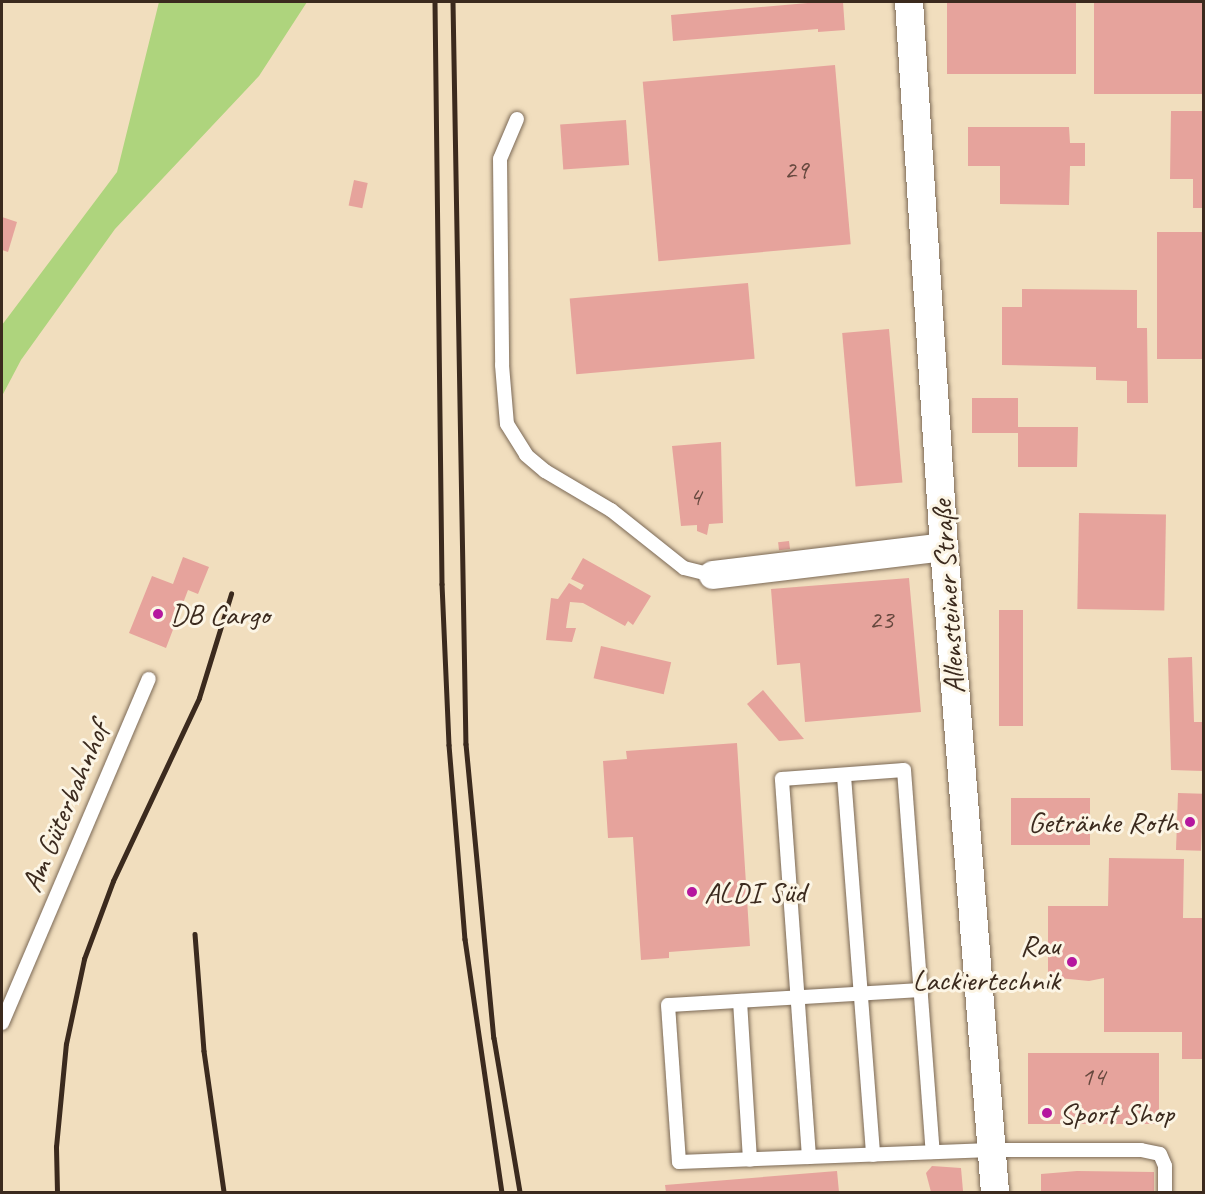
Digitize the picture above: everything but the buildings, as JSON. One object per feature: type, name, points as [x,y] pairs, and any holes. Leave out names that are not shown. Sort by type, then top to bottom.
[{"type":"street","name":"Allensteiner Straße","points":[[909,2],[944,548],[994,1192]]},
{"type":"street","points":[[713,575],[944,548]]},
{"type":"lane","points":[[518,119],[500,159],[502,365],[507,424],[526,455],[545,471],[611,510],[684,568],[713,575]]},
{"type":"lane","name":"Am Güterbahnhof","points":[[2,1023],[149,679]]},
{"type":"lane","points":[[809,1157],[782,779],[904,770],[933,1152]]},
{"type":"lane","points":[[844,776],[873,1155]]},
{"type":"lane","points":[[922,990],[668,1005],[679,1162],[991,1150],[1140,1150],[1160,1154],[1165,1166],[1165,1192]]},
{"type":"lane","points":[[740,1001],[750,1160]]},
{"type":"green space","points":[[159,2],[307,2],[259,76],[115,229],[21,360],[2,396],[2,325],[117,172]]},
{"type":"railway","points":[[435,2],[442,584],[449,745],[465,939],[502,1192]]},
{"type":"railway","points":[[453,2],[466,744],[494,1038],[520,1192]]},
{"type":"railway","points":[[57,1192],[56,1147],[66,1044],[84,959],[113,881],[199,698],[231,594]]},
{"type":"railway","points":[[195,934],[204,1051],[224,1192]]},
{"type":"place","name":"DB Cargo","points":[[158,614]]},
{"type":"place","name":"Getränke Roth","points":[[1190,822]]},
{"type":"place","name":"ALDI Süd","points":[[692,892]]},
{"type":"place","name":"Rau Lackiertechnik","points":[[1072,962]]},
{"type":"place","name":"Sport Shop","points":[[1047,1113]]}]
